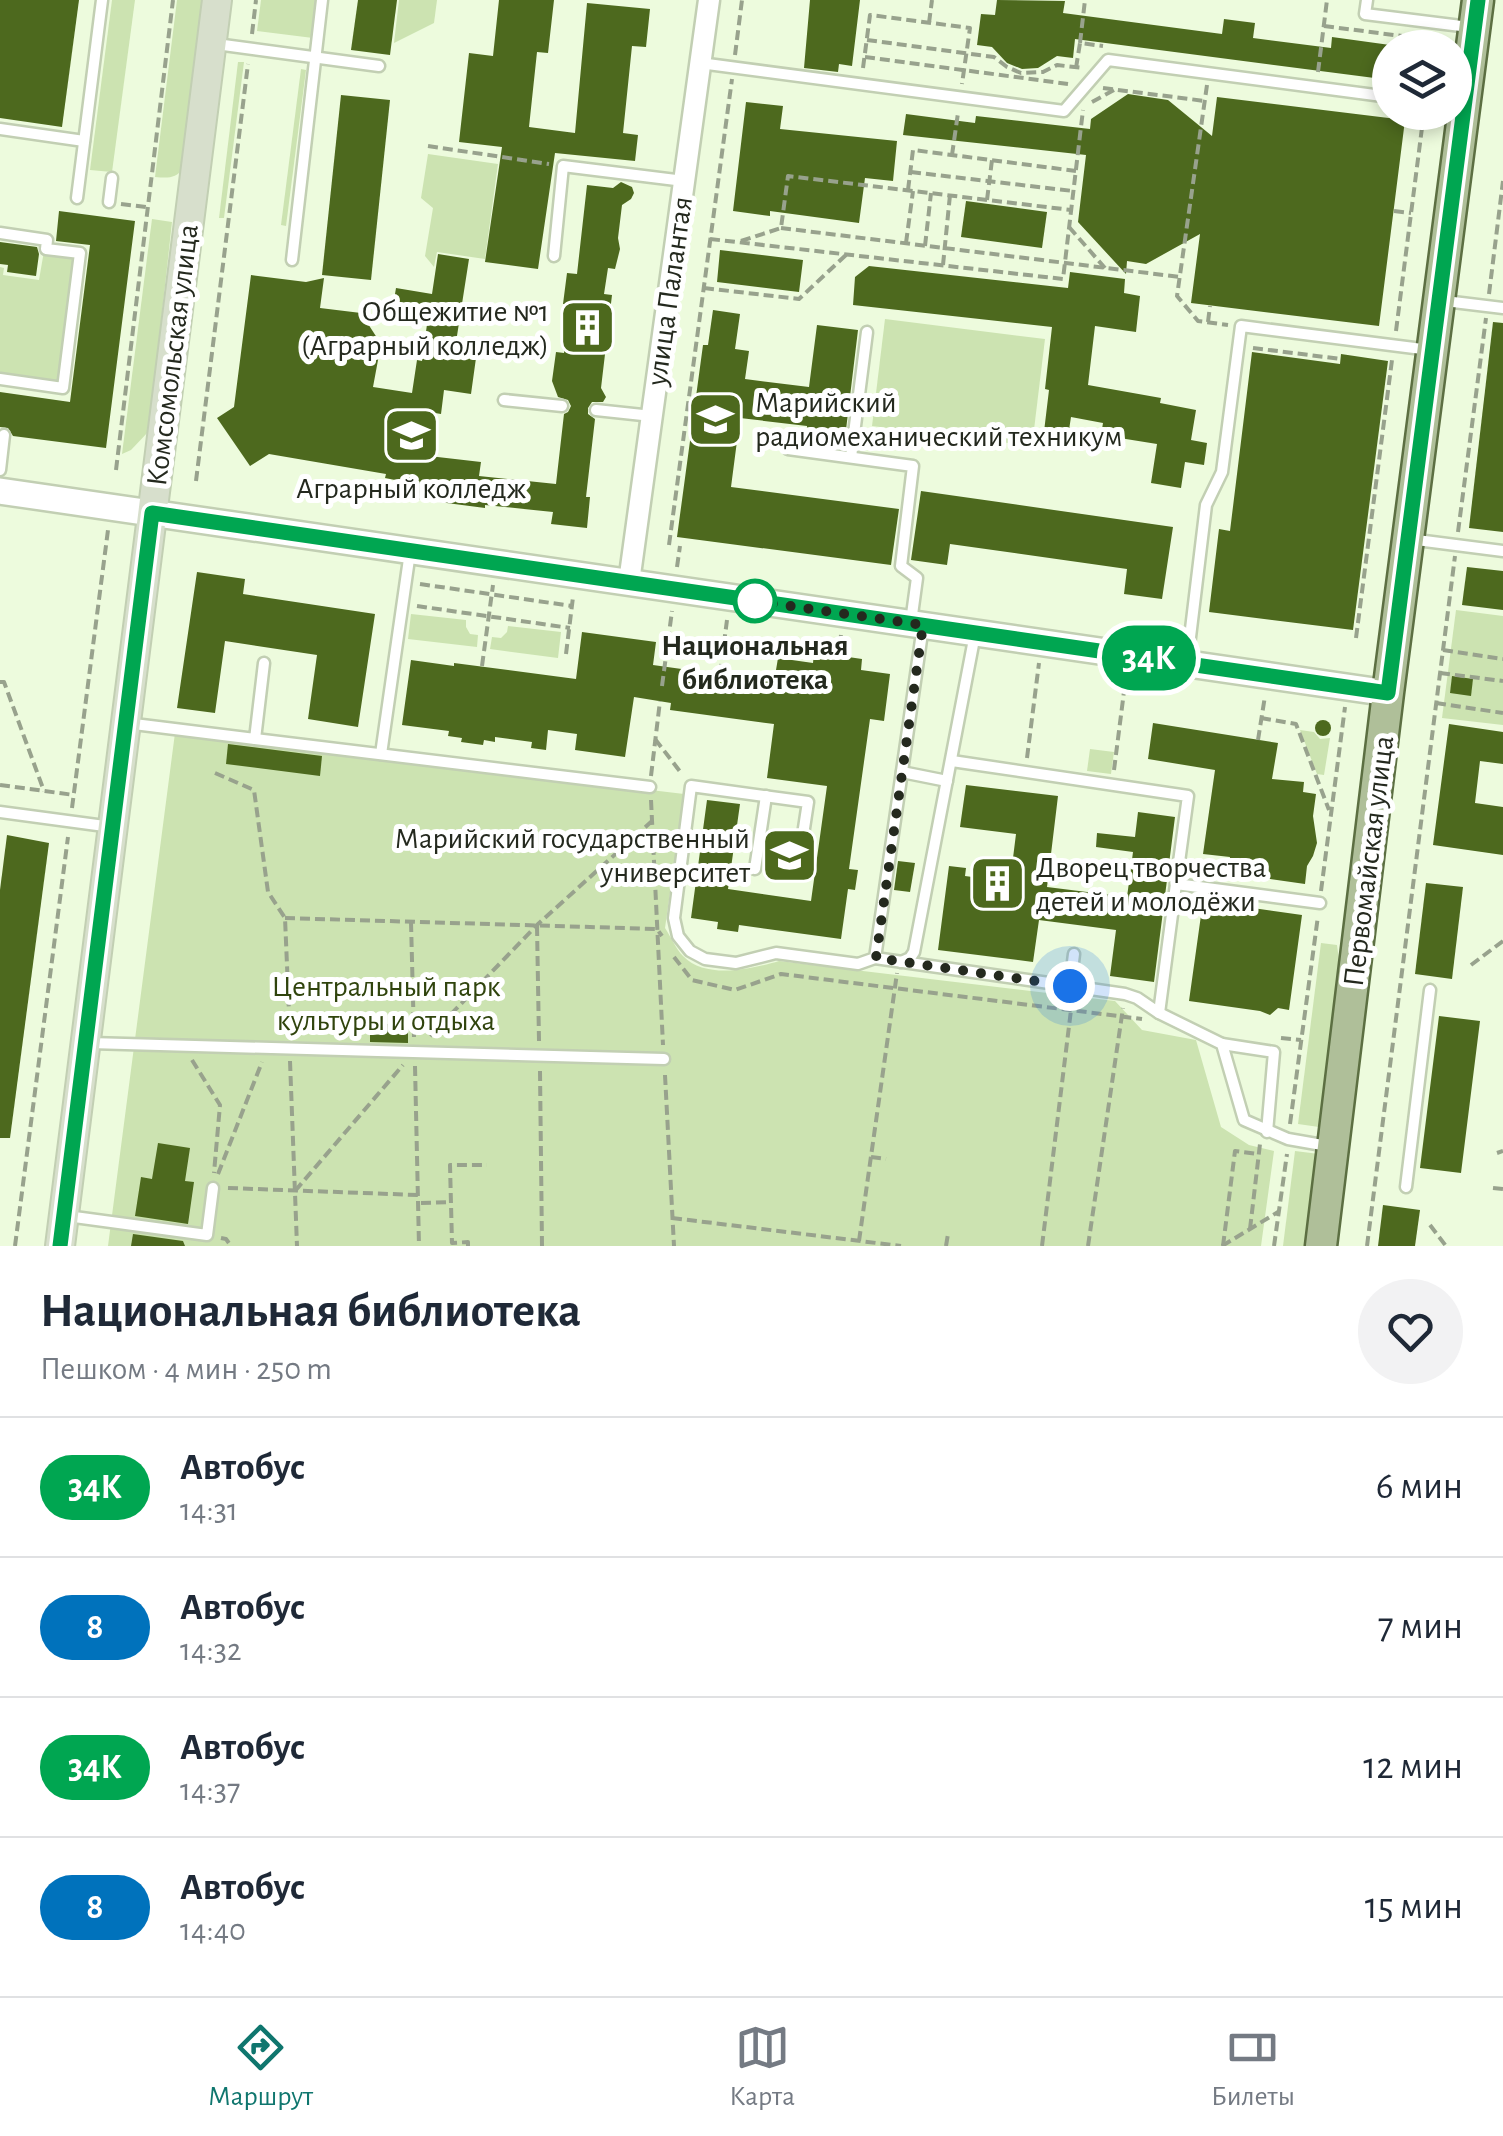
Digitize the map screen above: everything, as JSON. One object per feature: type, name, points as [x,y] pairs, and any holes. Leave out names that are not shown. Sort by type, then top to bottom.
[{"type":"main road","name":"Комсомольская улица","points":[[60,1246],[217,0]]},
{"type":"main road","name":"Первомайская улица","points":[[1322,1246],[1457,130]]},
{"type":"street","name":"улица Палантая","points":[[629,582],[708,0]]},
{"type":"street","points":[[0,490],[1388,693]]},
{"type":"lane","points":[[77,198],[102,0]]},
{"type":"lane","points":[[292,260],[322,0]]},
{"type":"lane","points":[[1367,0],[1365,14],[1476,14]]},
{"type":"lane","points":[[212,44],[378,66]]},
{"type":"lane","points":[[700,62],[1064,111],[1108,60],[1372,94]]},
{"type":"lane","points":[[0,130],[84,142]]},
{"type":"lane","points":[[554,256],[563,166],[684,182]]},
{"type":"lane","points":[[109,202],[112,178]]},
{"type":"lane","points":[[0,234],[47,240],[46,248],[80,253],[62,388],[6,380],[10,394]]},
{"type":"lane","points":[[1439,300],[1503,308]]},
{"type":"lane","points":[[1187,663],[1206,505],[1222,472],[1240,326],[1432,351]]},
{"type":"lane","points":[[850,457],[867,332]]},
{"type":"lane","points":[[504,400],[562,406]]},
{"type":"lane","points":[[596,410],[652,416]]},
{"type":"lane","points":[[0,470],[4,435]]},
{"type":"lane","points":[[788,449],[913,466],[901,566],[917,578],[917,624],[902,772],[876,958]]},
{"type":"lane","points":[[1408,538],[1503,551]]},
{"type":"lane","points":[[381,754],[410,550]]},
{"type":"lane","points":[[900,962],[914,952],[975,633]]},
{"type":"lane","points":[[255,739],[264,662]]},
{"type":"lane","points":[[125,723],[650,787]]},
{"type":"lane","points":[[952,760],[1188,796],[1159,1012]]},
{"type":"lane","points":[[902,772],[948,781]]},
{"type":"lane","points":[[797,874],[808,802],[691,786],[674,918],[678,936],[690,951],[736,963],[776,953],[858,964],[876,958],[1125,994],[1222,1044],[1274,1052],[1264,1130]]},
{"type":"lane","points":[[755,869],[766,796]]},
{"type":"lane","points":[[0,812],[113,827]]},
{"type":"lane","points":[[1176,884],[1320,903]]},
{"type":"lane","points":[[1070,986],[1074,954]]},
{"type":"lane","points":[[1406,1187],[1430,990]]},
{"type":"lane","points":[[86,1043],[664,1059]]},
{"type":"lane","points":[[1222,1044],[1244,1120],[1288,1139],[1334,1147]]},
{"type":"lane","points":[[64,1216],[207,1235],[213,1188]]},
{"type":"path","points":[[116,470],[172,0]]},
{"type":"path","points":[[196,481],[256,0]]},
{"type":"path","points":[[669,545],[742,0]]},
{"type":"path","points":[[929,23],[932,0]]},
{"type":"path","points":[[1080,43],[1085,0]]},
{"type":"path","points":[[1318,77],[1326,0]]},
{"type":"path","points":[[862,78],[870,15],[970,28]]},
{"type":"path","points":[[1324,26],[1372,32]]},
{"type":"path","points":[[865,57],[1205,101]]},
{"type":"path","points":[[1209,72],[1177,296],[1198,321],[1240,326]]},
{"type":"path","points":[[710,239],[1063,279],[1086,86]]},
{"type":"path","points":[[1356,638],[1421,130]]},
{"type":"path","points":[[428,146],[563,166]]},
{"type":"path","points":[[906,244],[914,150],[1076,171]]},
{"type":"path","points":[[987,200],[992,160]]},
{"type":"path","points":[[911,172],[1073,191]]},
{"type":"path","points":[[781,228],[788,176],[1071,210]]},
{"type":"path","points":[[1367,1246],[1503,181]]},
{"type":"path","points":[[925,246],[930,193]]},
{"type":"path","points":[[943,265],[950,195]]},
{"type":"path","points":[[1394,211],[1411,213]]},
{"type":"path","points":[[1069,227],[1106,268]]},
{"type":"path","points":[[737,242],[781,228],[1180,277]]},
{"type":"path","points":[[704,288],[799,299],[847,254]]},
{"type":"path","points":[[1208,322],[1210,306]]},
{"type":"path","points":[[1238,346],[1341,359]]},
{"type":"path","points":[[14,1246],[108,530]]},
{"type":"path","points":[[405,582],[572,606]]},
{"type":"path","points":[[482,666],[492,585]]},
{"type":"path","points":[[566,654],[574,597]]},
{"type":"path","points":[[402,604],[570,628]]},
{"type":"path","points":[[662,686],[672,611]]},
{"type":"path","points":[[720,674],[727,618]]},
{"type":"path","points":[[838,656],[841,635]]},
{"type":"path","points":[[1443,650],[1503,659]]},
{"type":"path","points":[[1026,772],[1038,663]]},
{"type":"path","points":[[1440,673],[1503,681]]},
{"type":"path","points":[[1112,785],[1126,676]]},
{"type":"path","points":[[0,682],[4,682],[44,792]]},
{"type":"path","points":[[1258,740],[1264,696]]},
{"type":"path","points":[[660,701],[650,787],[674,1246]]},
{"type":"path","points":[[1436,703],[1503,713]]},
{"type":"path","points":[[1274,1246],[1345,707]]},
{"type":"path","points":[[1262,718],[1296,724],[1331,814]]},
{"type":"path","points":[[655,739],[691,786]]},
{"type":"path","points":[[214,774],[254,790],[268,892],[286,918],[297,1246]]},
{"type":"path","points":[[0,786],[74,796]]},
{"type":"path","points":[[295,1190],[414,1052],[538,926],[652,821]]},
{"type":"path","points":[[286,918],[657,930]]},
{"type":"path","points":[[412,922],[420,1246]]},
{"type":"path","points":[[538,926],[542,1246]]},
{"type":"path","points":[[657,930],[692,980],[735,990],[781,974],[1182,1024]]},
{"type":"path","points":[[1471,965],[1503,940]]},
{"type":"path","points":[[858,1240],[900,962]]},
{"type":"path","points":[[1088,1246],[1125,994]]},
{"type":"path","points":[[1042,1246],[1071,1010]]},
{"type":"path","points":[[1282,1038],[1302,1040]]},
{"type":"path","points":[[184,1046],[220,1105],[213,1188]]},
{"type":"path","points":[[213,1188],[268,1048]]},
{"type":"path","points":[[1250,1229],[1264,1130]]},
{"type":"path","points":[[1223,1246],[1235,1151],[1258,1154]]},
{"type":"path","points":[[871,1157],[886,1159]]},
{"type":"path","points":[[468,1246],[468,1242],[452,1243],[450,1165],[487,1165]]},
{"type":"path","points":[[213,1188],[418,1195]]},
{"type":"path","points":[[1493,1188],[1503,1189]]},
{"type":"path","points":[[418,1203],[451,1202]]},
{"type":"path","points":[[1223,1246],[1279,1212]]},
{"type":"path","points":[[672,1218],[901,1246]]},
{"type":"path","points":[[1430,1225],[1446,1246]]},
{"type":"path","points":[[946,1246],[948,1234]]},
{"type":"green space","points":[[112,0],[135,0],[112,172],[90,170]]},
{"type":"green space","points":[[177,0],[206,0],[184,168],[171,177],[155,177]]},
{"type":"green space","points":[[261,0],[318,0],[313,38],[257,31]]},
{"type":"green space","points":[[399,0],[437,0],[434,23],[394,43]]},
{"type":"green space","points":[[238,62],[244,62],[224,218],[219,218]]},
{"type":"green space","points":[[301,69],[306,70],[286,226],[281,225]]},
{"type":"green space","points":[[428,154],[498,164],[485,259],[437,252],[434,267],[425,256],[433,208],[421,198]]},
{"type":"green space","points":[[152,219],[172,222],[149,431],[122,454]]},
{"type":"green space","points":[[44,251],[76,255],[59,383],[0,375],[0,267],[4,268],[3,275],[39,280]]},
{"type":"green space","points":[[885,319],[1045,339],[1032,446],[872,426]]},
{"type":"green space","points":[[1456,610],[1503,616],[1503,725],[1442,718]]},
{"type":"green space","points":[[411,614],[466,620],[470,634],[478,635],[477,647],[408,639]]},
{"type":"green space","points":[[508,626],[561,632],[558,658],[490,649],[492,637],[501,638]]},
{"type":"green space","points":[[1300,730],[1314,732],[1320,739],[1330,738],[1324,775],[1317,774]]},
{"type":"green space","name":"Центральный парк культуры и отдыха","points":[[175,733],[684,794],[665,928],[683,956],[716,970],[779,961],[1115,1001],[1142,1030],[1196,1040],[1221,1127],[1249,1145],[1274,1151],[1261,1246],[108,1246]]},
{"type":"green space","points":[[1090,749],[1114,752],[1111,774],[1087,771]]},
{"type":"green space","points":[[1321,943],[1337,945],[1342,982],[1319,1127],[1298,1124]]},
{"type":"green space","points":[[1295,1151],[1319,1154],[1307,1246],[1283,1246]]},
{"type":"building","points":[[0,0],[79,0],[62,127],[0,118]]},
{"type":"building","points":[[358,0],[397,0],[390,55],[351,50]]},
{"type":"building","points":[[499,0],[554,0],[548,53],[537,52],[529,127],[575,133],[587,3],[650,9],[646,47],[632,46],[623,133],[638,135],[635,161],[555,153],[538,269],[485,262],[502,147],[459,142],[469,53],[493,56]]},
{"type":"building","points":[[810,0],[860,0],[852,66],[839,64],[838,72],[804,68]]},
{"type":"building","points":[[997,0],[1065,1],[1063,13],[1222,34],[1224,19],[1255,23],[1253,38],[1331,48],[1332,37],[1372,43],[1372,78],[1075,39],[1073,58],[1057,56],[1038,68],[1022,69],[1007,63],[992,47],[977,45],[981,14],[995,15]]},
{"type":"building","points":[[1128,94],[1168,100],[1212,136],[1217,97],[1372,116],[1372,130],[1404,130],[1379,326],[1191,303],[1200,234],[1146,264],[1127,261],[1126,274],[1078,222],[1086,155],[903,135],[906,114],[975,123],[976,116],[1090,129],[1091,119]]},
{"type":"building","points":[[341,95],[390,100],[371,280],[322,275]]},
{"type":"building","points":[[746,102],[783,106],[780,129],[897,141],[893,181],[865,178],[859,223],[770,211],[770,216],[733,211]]},
{"type":"building","points":[[621,182],[632,187],[634,193],[622,205],[620,249],[615,269],[608,268],[604,294],[612,295],[601,388],[606,397],[603,402],[592,402],[588,408],[588,414],[595,419],[586,497],[590,497],[587,528],[551,524],[553,512],[393,496],[395,480],[385,478],[386,474],[269,454],[250,466],[217,418],[234,407],[251,275],[306,282],[324,278],[320,308],[361,313],[381,344],[373,387],[412,393],[417,360],[422,361],[428,317],[392,312],[396,288],[432,294],[438,254],[469,259],[454,355],[476,358],[471,394],[444,390],[441,414],[435,413],[429,456],[481,462],[479,476],[556,484],[564,414],[571,406],[568,400],[558,397],[552,381],[556,352],[564,353],[570,304],[563,304],[567,273],[577,274],[587,185],[613,188]]},
{"type":"building","points":[[966,201],[1047,212],[1042,248],[961,237]]},
{"type":"building","points":[[59,211],[135,221],[106,448],[13,436],[8,428],[0,427],[0,392],[70,402],[90,245],[56,241]]},
{"type":"building","points":[[0,242],[37,247],[36,276],[7,272],[8,265],[0,264]]},
{"type":"building","points":[[720,250],[803,260],[799,292],[717,282]]},
{"type":"building","points":[[869,266],[1068,288],[1070,272],[1125,279],[1124,293],[1140,296],[1136,332],[1095,326],[1088,385],[1161,398],[1160,403],[1196,410],[1191,440],[1207,443],[1204,465],[1185,462],[1181,488],[1151,483],[1157,444],[1101,435],[1103,423],[1071,417],[1067,443],[1043,440],[1052,327],[853,305],[855,277]]},
{"type":"building","name":"Марийский радиомеханический техникум","points":[[713,310],[740,314],[735,349],[749,351],[745,379],[809,387],[817,325],[858,330],[845,438],[807,433],[807,426],[740,418],[731,487],[899,509],[891,565],[677,537],[703,345],[708,345]]},
{"type":"building","points":[[1493,322],[1503,323],[1503,532],[1469,528]]},
{"type":"building","points":[[1252,352],[1340,364],[1341,354],[1388,361],[1353,630],[1209,612],[1219,529],[1230,531]]},
{"type":"building","name":"Марийский радиомеханический техникум","points":[[921,491],[1173,527],[1162,599],[1124,594],[1127,569],[950,544],[947,565],[911,560]]},
{"type":"building","points":[[1467,567],[1503,571],[1503,610],[1462,605]]},
{"type":"building","points":[[197,572],[245,579],[243,594],[375,614],[358,727],[308,719],[317,655],[225,641],[215,713],[177,708]]},
{"type":"building","points":[[582,632],[656,642],[653,665],[774,682],[778,658],[813,663],[814,652],[862,659],[861,670],[890,674],[884,721],[870,719],[849,869],[858,870],[855,890],[848,889],[841,939],[739,925],[738,932],[717,929],[718,922],[691,918],[707,800],[740,804],[728,889],[811,901],[827,786],[767,778],[774,724],[670,710],[671,703],[634,697],[625,757],[575,750],[577,734],[548,730],[546,750],[531,748],[532,742],[495,737],[495,742],[484,740],[483,745],[461,742],[462,738],[448,736],[449,731],[402,725],[411,660],[576,679]]},
{"type":"building","points":[[1452,676],[1473,679],[1471,696],[1450,693]]},
{"type":"building","points":[[1323,720],[1331,728],[1323,736],[1315,728]]},
{"type":"building","points":[[1153,723],[1278,743],[1272,779],[1304,782],[1303,792],[1316,794],[1313,816],[1317,843],[1307,866],[1305,884],[1228,873],[1230,857],[1203,854],[1215,770],[1148,759]]},
{"type":"building","points":[[1449,724],[1503,732],[1503,764],[1480,761],[1475,803],[1503,807],[1503,855],[1433,845]]},
{"type":"building","points":[[228,744],[322,756],[320,776],[226,764]]},
{"type":"building","name":"Дворец творчества детей и молодёжи","points":[[966,785],[1058,796],[1047,887],[1127,897],[1133,852],[1096,847],[1097,833],[1135,837],[1138,812],[1175,817],[1154,982],[1110,976],[1116,930],[1039,920],[1033,962],[938,950],[949,866],[966,868],[965,876],[1010,882],[1016,834],[960,827]]},
{"type":"building","points":[[7,835],[49,843],[10,1138],[0,1138],[0,890]]},
{"type":"building","points":[[898,861],[915,863],[910,892],[894,890]]},
{"type":"building","points":[[1426,883],[1463,887],[1452,979],[1415,974]]},
{"type":"building","points":[[1203,901],[1302,915],[1289,1010],[1278,1008],[1270,1015],[1189,1001]]},
{"type":"building","points":[[1439,1016],[1480,1021],[1461,1173],[1420,1168]]},
{"type":"building","points":[[370,1024],[408,1024],[408,1043],[370,1042]]},
{"type":"building","points":[[158,1143],[190,1148],[185,1181],[194,1182],[188,1224],[135,1216],[141,1177],[152,1179]]},
{"type":"building","points":[[1383,1205],[1420,1210],[1415,1246],[1378,1246]]},
{"type":"building","points":[[133,1234],[183,1241],[185,1246],[131,1246]]},
{"type":"bus line","name":"34К","points":[[60,1246],[152,513],[1388,693],[1478,0]]},
{"type":"place","name":"Общежитие №1 (Аграрный колледж)","points":[[588,328]]},
{"type":"place","name":"Марийский радиомеханический техникум","points":[[716,419]]},
{"type":"place","name":"Аграрный колледж","points":[[411,435]]},
{"type":"place","name":"Национальная библиотека","points":[[755,601]]},
{"type":"place","name":"Марийский государственный университет","points":[[789,855]]},
{"type":"place","name":"Дворец творчества детей и молодёжи","points":[[997,884]]},
{"type":"route","points":[[755,601],[923,625],[876,958],[1070,986]]}]
